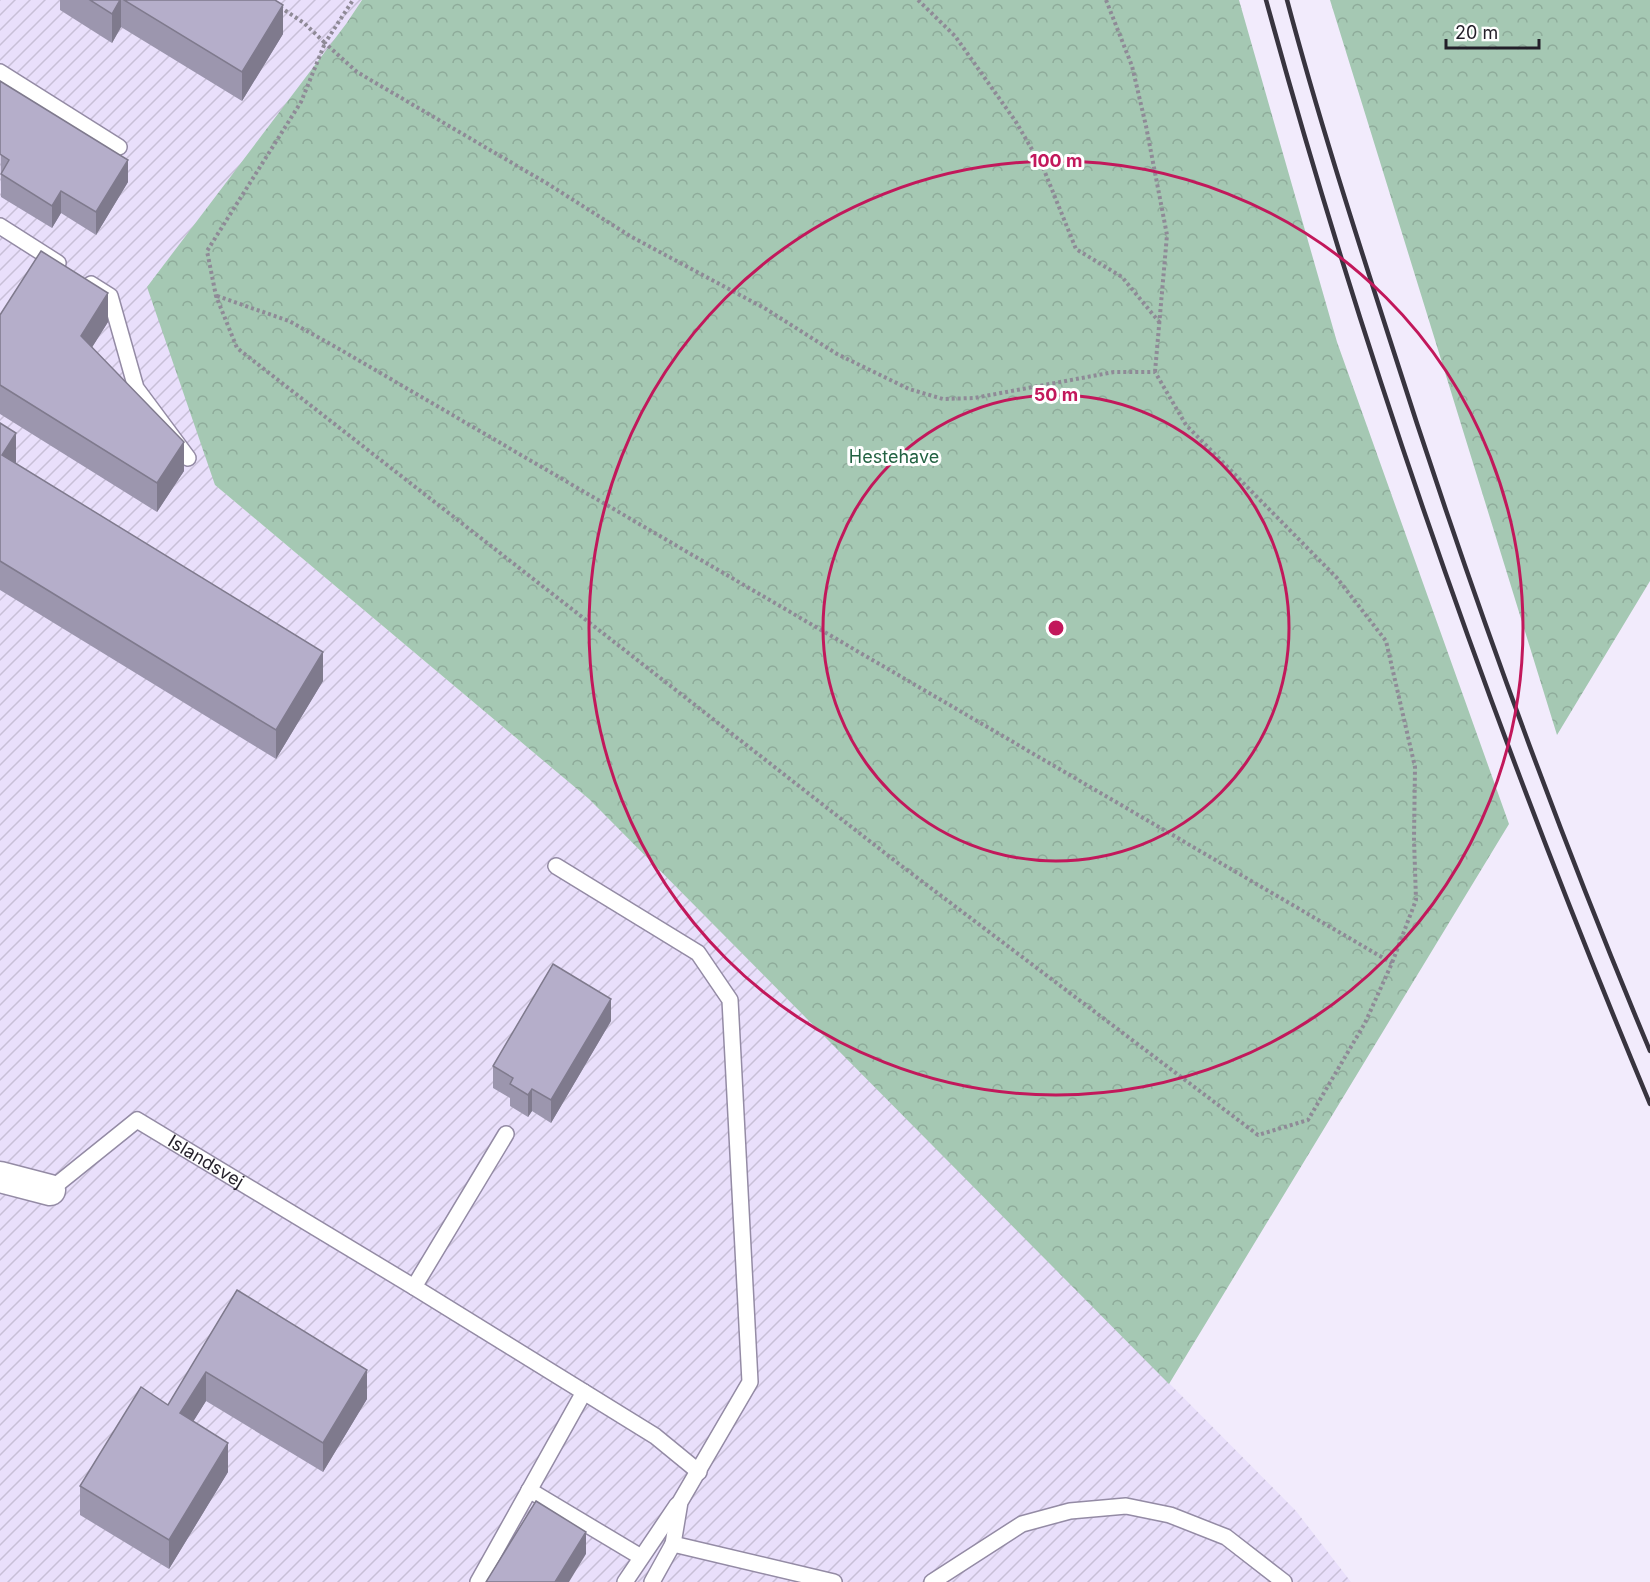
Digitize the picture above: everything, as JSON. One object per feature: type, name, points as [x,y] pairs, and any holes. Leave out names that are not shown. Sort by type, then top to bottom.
[{"type":"street","name":"Islandsvej","points":[[0,1177],[50,1190]]},
{"type":"lane","points":[[0,72],[120,147]]},
{"type":"lane","points":[[0,226],[110,296],[136,388],[188,458]]},
{"type":"lane","points":[[556,866],[698,953],[730,1000],[750,1382],[699,1472],[625,1582]]},
{"type":"lane","name":"Islandsvej","points":[[50,1190],[137,1120],[655,1436],[699,1472]]},
{"type":"lane","points":[[414,1287],[506,1134]]},
{"type":"lane","points":[[478,1582],[584,1392]]},
{"type":"lane","points":[[529,1490],[641,1557]]},
{"type":"lane","points":[[652,1582],[673,1544],[680,1502]]},
{"type":"lane","points":[[932,1582],[1022,1524],[1070,1511],[1126,1506],[1170,1515],[1226,1537],[1284,1582]]},
{"type":"lane","points":[[673,1544],[834,1582]]},
{"type":"path","points":[[352,0],[325,43],[301,102],[207,251],[216,296],[237,348],[899,864],[1258,1135],[1308,1120],[1365,1023],[1392,963],[1416,900],[1415,766],[1386,641],[1337,578],[1186,425],[1155,372],[1167,235],[1132,66],[1106,0]]},
{"type":"path","points":[[918,0],[955,36],[1016,122],[1044,170],[1077,249],[1122,277],[1160,323]]},
{"type":"path","points":[[278,6],[304,22],[357,72],[548,184],[630,236],[766,309],[837,354],[909,389],[943,399],[974,398],[1114,372],[1155,372]]},
{"type":"path","points":[[216,296],[289,321],[341,350],[1392,963]]},
{"type":"shaded area","points":[[0,0],[362,0],[346,24],[215,485],[589,799],[1296,1511],[1351,1582],[0,1582]]},
{"type":"green space","name":"Hestehave","points":[[362,0],[1239,0],[1337,342],[1509,824],[1169,1384],[589,799],[215,485],[147,287]]},
{"type":"green space","points":[[1330,0],[1650,0],[1650,581],[1557,735]]},
{"type":"building","points":[[90,0],[120,0],[112,14]]},
{"type":"building","points":[[124,0],[275,0],[283,5],[242,72]]},
{"type":"building","points":[[0,81],[128,160],[96,212],[61,191],[52,206],[1,174],[9,160],[0,154]]},
{"type":"building","points":[[41,251],[108,293],[81,336],[184,442],[157,483],[0,385],[0,315]]},
{"type":"building","points":[[0,423],[16,433],[2,455],[323,652],[276,730],[0,561]]},
{"type":"building","points":[[553,964],[611,999],[551,1100],[532,1089],[528,1095],[510,1084],[513,1078],[493,1066]]},
{"type":"building","points":[[237,1290],[367,1370],[323,1443],[206,1372],[180,1413],[228,1443],[169,1540],[80,1486],[141,1387],[168,1405]]},
{"type":"building","points":[[536,1501],[586,1532],[555,1582],[486,1582]]},
{"type":"railway","points":[[1266,0],[1348,281],[1440,558],[1541,833],[1650,1104]]},
{"type":"railway","points":[[1287,0],[1349,211],[1448,518],[1545,786],[1650,1051]]}]
